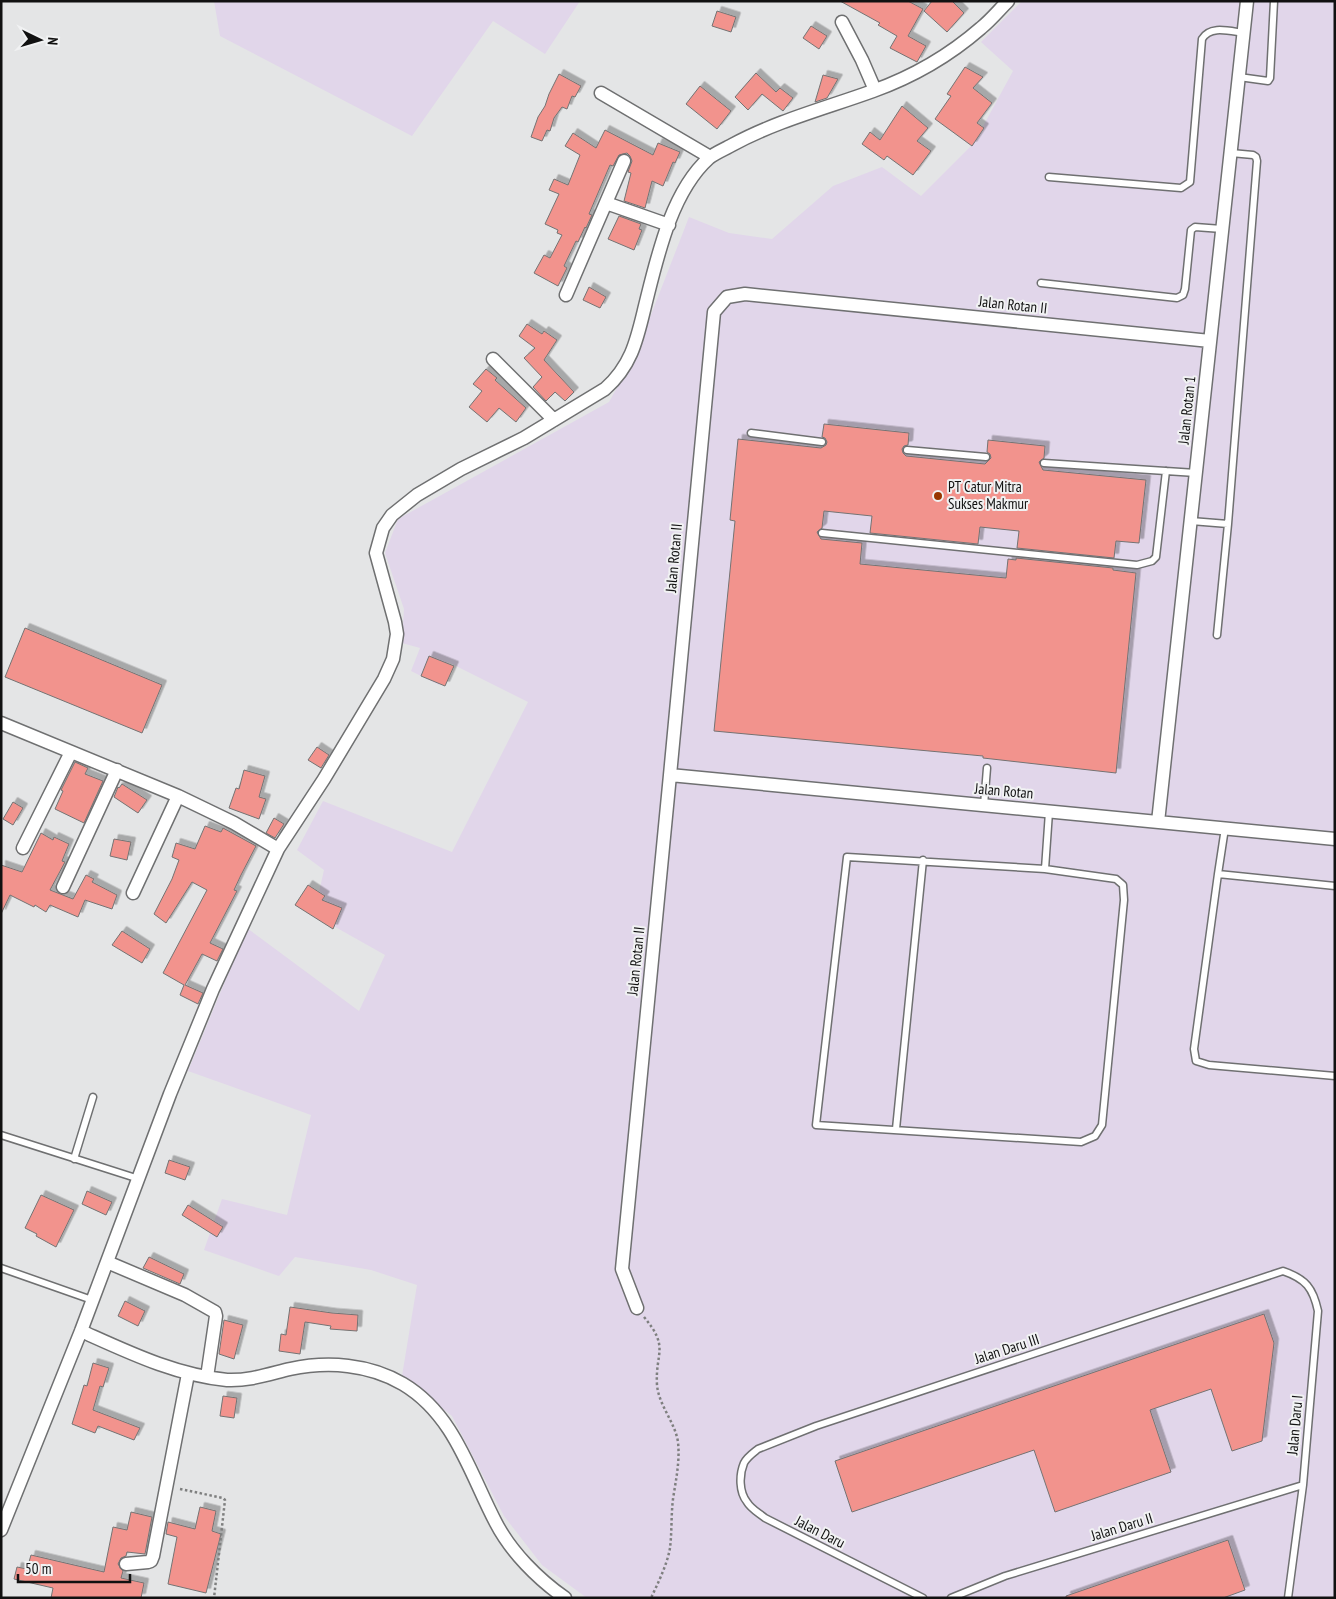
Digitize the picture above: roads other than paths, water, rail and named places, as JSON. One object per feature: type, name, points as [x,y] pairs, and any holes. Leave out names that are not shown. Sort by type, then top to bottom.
[{"type":"street","points":[[1,1530],[81,1331],[191,1040],[278,849],[329,771],[384,679],[393,659],[397,634],[388,591],[376,553],[383,528],[392,515],[417,495],[461,469],[524,438],[605,389],[614,380],[625,367],[634,349],[656,262],[677,204],[697,171],[710,157],[745,138],[778,124],[875,90],[923,68],[954,49],[983,27],[1008,1]]},
{"type":"street","name":"Jalan Rotan 1","points":[[1158,822],[1247,1]]},
{"type":"street","points":[[842,22],[875,90]]},
{"type":"street","points":[[601,93],[710,157]]},
{"type":"street","points":[[566,294],[624,161]]},
{"type":"street","points":[[606,203],[669,225]]},
{"type":"street","name":"Jalan Rotan II","points":[[637,1308],[622,1269],[714,312],[727,297],[745,294],[1210,341]]},
{"type":"street","points":[[493,359],[554,420]]},
{"type":"street","points":[[1,723],[178,796],[234,823],[278,849]]},
{"type":"street","points":[[23,848],[71,752]]},
{"type":"street","points":[[63,887],[117,770]]},
{"type":"street","name":"Jalan Rotan","points":[[670,776],[1335,839]]},
{"type":"street","points":[[132,893],[178,796]]},
{"type":"street","points":[[107,1262],[185,1295],[215,1312],[207,1378]]},
{"type":"street","points":[[81,1331],[131,1354],[188,1374],[207,1378],[243,1380],[314,1364],[337,1364],[380,1373],[402,1384],[421,1396],[437,1413],[454,1437],[506,1540],[537,1574],[565,1598]]},
{"type":"street","points":[[126,1564],[151,1561],[188,1374]]},
{"type":"lane","points":[[1239,77],[1268,82],[1270,78],[1274,1]]},
{"type":"lane","points":[[1049,177],[1182,188],[1187,186],[1190,182],[1202,39],[1205,32],[1212,30],[1244,33]]},
{"type":"lane","points":[[1217,635],[1228,524],[1257,161],[1253,155],[1231,153]]},
{"type":"lane","points":[[1041,284],[1177,298],[1183,295],[1186,289],[1191,230],[1195,227],[1222,229]]},
{"type":"lane","points":[[751,433],[822,442]]},
{"type":"lane","points":[[907,450],[986,457]]},
{"type":"lane","points":[[1044,463],[1196,473]]},
{"type":"lane","points":[[822,533],[1138,565],[1152,561],[1156,557],[1166,471]]},
{"type":"lane","points":[[1191,520],[1228,524]]},
{"type":"lane","points":[[984,806],[988,768]]},
{"type":"lane","points":[[1045,869],[1049,812]]},
{"type":"lane","points":[[1224,828],[1194,1049],[1196,1061],[1209,1065],[1335,1076]]},
{"type":"lane","points":[[847,857],[923,860],[1045,869],[1116,879],[1123,885],[1124,900],[1102,1125],[1095,1136],[1081,1142],[816,1125],[847,857]]},
{"type":"lane","points":[[896,1129],[923,860]]},
{"type":"lane","points":[[1218,874],[1335,886]]},
{"type":"lane","points":[[74,1159],[94,1096]]},
{"type":"lane","points":[[1,1135],[139,1179]]},
{"type":"lane","points":[[1,1268],[92,1300]]},
{"type":"lane","name":"Jalan Daru III","points":[[744,1462],[758,1449],[816,1426],[1283,1271]]},
{"type":"lane","name":"Jalan Daru I","points":[[1283,1271],[1293,1274],[1306,1282],[1315,1298],[1318,1312],[1303,1484],[1288,1598]]},
{"type":"lane","name":"Jalan Daru","points":[[744,1462],[742,1492],[747,1502],[765,1518],[923,1598]]},
{"type":"lane","name":"Jalan Daru II","points":[[951,1598],[1004,1576],[1303,1484]]},
{"type":"place","name":"PT Catur Mitra Sukses Makmur","points":[[938,496]]}]
